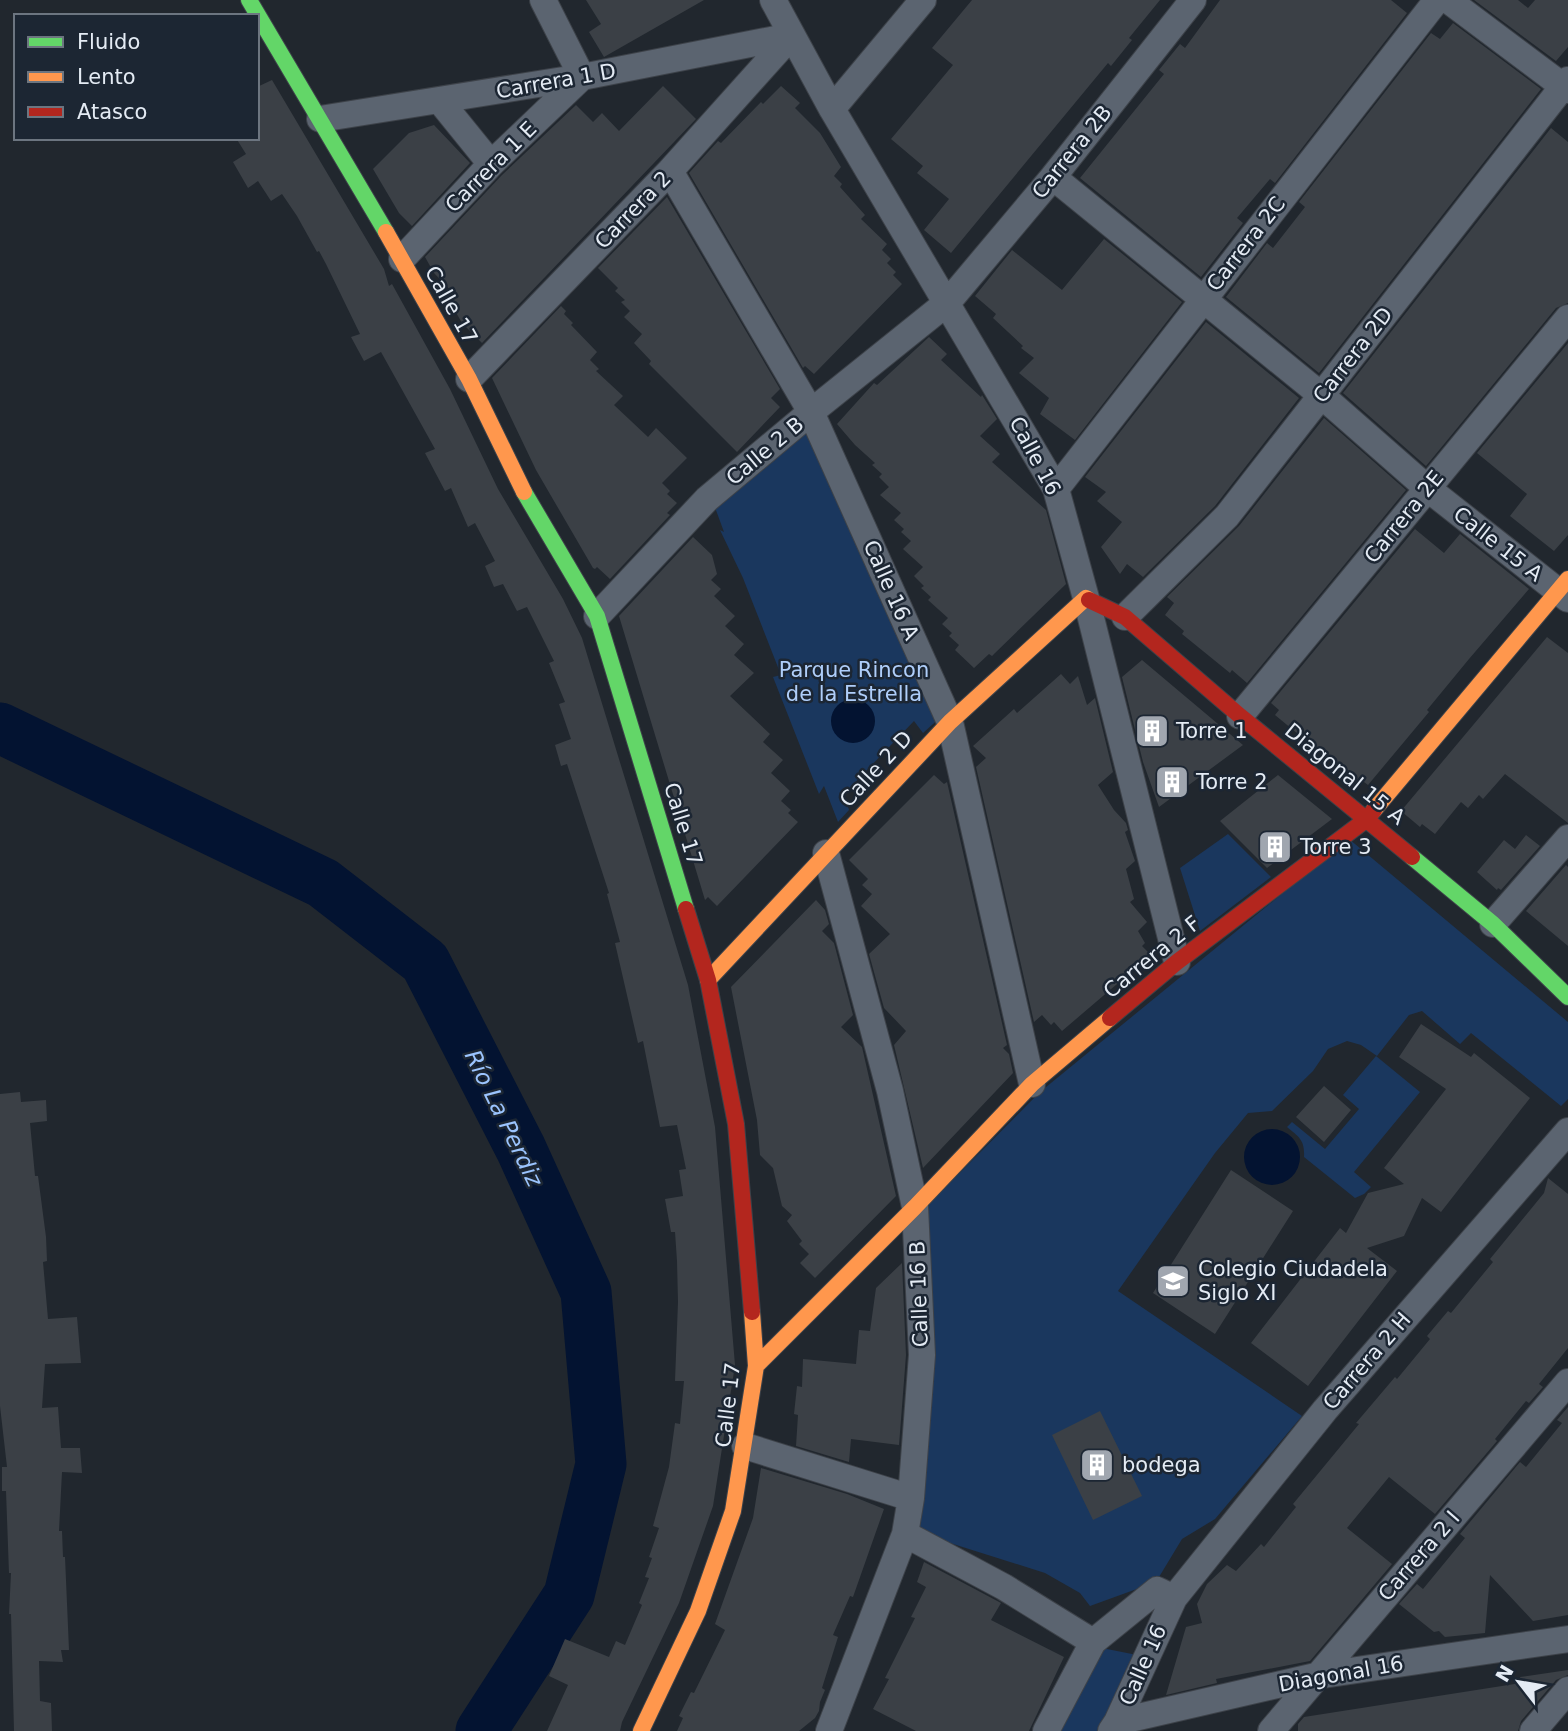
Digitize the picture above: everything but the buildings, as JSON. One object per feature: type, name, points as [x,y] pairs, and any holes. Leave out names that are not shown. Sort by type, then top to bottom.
[{"type":"street","points":[[543,0],[583,77]]},
{"type":"street","name":"Calle 16","points":[[773,0],[832,109],[1056,489],[1177,962]]},
{"type":"street","points":[[832,109],[923,0]]},
{"type":"street","name":"Carrera 2B","points":[[948,302],[1053,177],[1193,0]]},
{"type":"street","name":"Carrera 2C","points":[[1056,489],[1437,0]]},
{"type":"street","points":[[1448,0],[1566,86]]},
{"type":"street","name":"Calle 17","points":[[259,17],[402,259],[469,379],[517,480],[597,616],[708,980],[736,1124],[756,1366],[733,1511],[698,1611],[641,1731]]},
{"type":"street","name":"Carrera 1 D","points":[[320,119],[440,102],[583,77],[791,36]]},
{"type":"street","name":"Carrera 2","points":[[469,379],[670,171],[791,36]]},
{"type":"street","name":"Carrera 1 E","points":[[402,259],[491,164],[583,77]]},
{"type":"street","name":"Carrera 2D","points":[[1125,617],[1227,516],[1566,86]]},
{"type":"street","points":[[440,102],[491,164]]},
{"type":"street","name":"Calle 16 A","points":[[670,171],[811,412],[950,722],[1032,1084]]},
{"type":"street","name":"Calle 15 A","points":[[1053,177],[1321,395],[1427,488],[1565,590]]},
{"type":"street","name":"Calle 2 B","points":[[597,616],[708,499],[948,302]]},
{"type":"street","name":"Carrera 2E","points":[[1240,716],[1568,318]]},
{"type":"street","name":"Carrera 2 F","points":[[756,1366],[915,1207],[1032,1084],[1177,962],[1367,819],[1565,590]]},
{"type":"street","name":"Diagonal 15 A","points":[[1086,598],[1125,617],[1240,716],[1493,924],[1568,997]]},
{"type":"street","name":"Calle 2 D","points":[[708,980],[950,722],[1086,598]]},
{"type":"street","points":[[1493,924],[1568,838]]},
{"type":"street","name":"Calle 16 B","points":[[826,853],[890,1091],[915,1207],[922,1355],[911,1497],[905,1534],[829,1731]]},
{"type":"street","name":"Carrera 2 H","points":[[1174,1598],[1325,1410],[1568,1131]]},
{"type":"street","name":"Carrera 2 I","points":[[1271,1731],[1568,1382]]},
{"type":"street","points":[[745,1446],[911,1497]]},
{"type":"street","points":[[905,1534],[1004,1587],[1093,1643]]},
{"type":"street","points":[[1046,1731],[1093,1643],[1157,1590],[1174,1598]]},
{"type":"street","name":"Calle 16","points":[[1114,1727],[1174,1598]]},
{"type":"street","name":"Diagonal 16","points":[[1114,1727],[1316,1676],[1568,1639]]},
{"type":"street","points":[[1533,1731],[1568,1690]]},
{"type":"green space","name":"Parque Rincon de la Estrella","points":[[808,428],[943,715],[923,733],[914,721],[844,794],[849,810],[838,822],[824,786],[819,794],[773,677],[781,675],[743,578],[720,530],[724,532],[713,502]]},
{"type":"green space","points":[[1228,834],[1271,877],[1200,931],[1180,868]]},
{"type":"green space","name":"Colegio Ciudadela Siglo XI","points":[[1349,839],[1568,1022],[1568,1099],[1561,1106],[1471,1033],[1460,1044],[1422,1011],[1409,1015],[1377,1056],[1361,1045],[1347,1041],[1328,1049],[1313,1071],[1272,1111],[1248,1113],[1215,1153],[1118,1291],[1302,1416],[1215,1519],[1182,1539],[1156,1582],[1090,1606],[1080,1593],[1045,1573],[912,1531],[926,1207],[1040,1092]]},
{"type":"green space","points":[[1376,1056],[1420,1092],[1354,1172],[1371,1187],[1355,1198],[1304,1157],[1300,1139],[1287,1127],[1292,1122],[1325,1149],[1359,1109],[1343,1095]]},
{"type":"green space","points":[[1097,1647],[1137,1655],[1111,1712],[1097,1731],[1056,1731]]},
{"type":"shaded area","points":[[853,699],[869,705],[875,721],[869,737],[853,743],[837,737],[831,721],[837,705]]},
{"type":"shaded area","points":[[1272,1129],[1283,1131],[1292,1137],[1298,1146],[1298,1168],[1292,1177],[1283,1183],[1272,1185],[1261,1183],[1252,1177],[1246,1168],[1244,1157],[1246,1146],[1252,1137],[1261,1131]]},
{"type":"waterway","name":"Río La Perdiz","points":[[0,728],[323,883],[425,962],[521,1149],[586,1292],[601,1464],[569,1595],[481,1731]]},
{"type":"traffic: fast","points":[[249,0],[257,14]]},
{"type":"traffic: fast","points":[[259,17],[386,232]]},
{"type":"traffic: fast","points":[[524,492],[597,616],[686,909]]},
{"type":"traffic: fast","points":[[1412,857],[1493,924],[1568,997]]},
{"type":"traffic: slow","points":[[386,232],[469,379],[524,492]]},
{"type":"traffic: slow","points":[[1374,810],[1568,579]]},
{"type":"traffic: slow","points":[[708,980],[950,722],[1086,598],[1089,600]]},
{"type":"traffic: slow","points":[[756,1366],[915,1207],[1032,1084],[1110,1018]]},
{"type":"traffic: slow","points":[[641,1731],[698,1611],[733,1511],[756,1366],[752,1312]]},
{"type":"traffic: jam","points":[[1089,600],[1125,617],[1240,716],[1412,857]]},
{"type":"traffic: jam","points":[[1110,1018],[1177,962],[1367,819],[1374,810]]},
{"type":"traffic: jam","points":[[686,909],[708,980],[736,1124],[752,1312]]},
{"type":"place","name":"Torre 1","points":[[1152,731]]},
{"type":"place","name":"Torre 2","points":[[1172,782]]},
{"type":"place","name":"Torre 3","points":[[1275,847]]},
{"type":"place","name":"Colegio Ciudadela Siglo XI","points":[[1173,1281]]},
{"type":"place","name":"bodega","points":[[1097,1465]]}]
